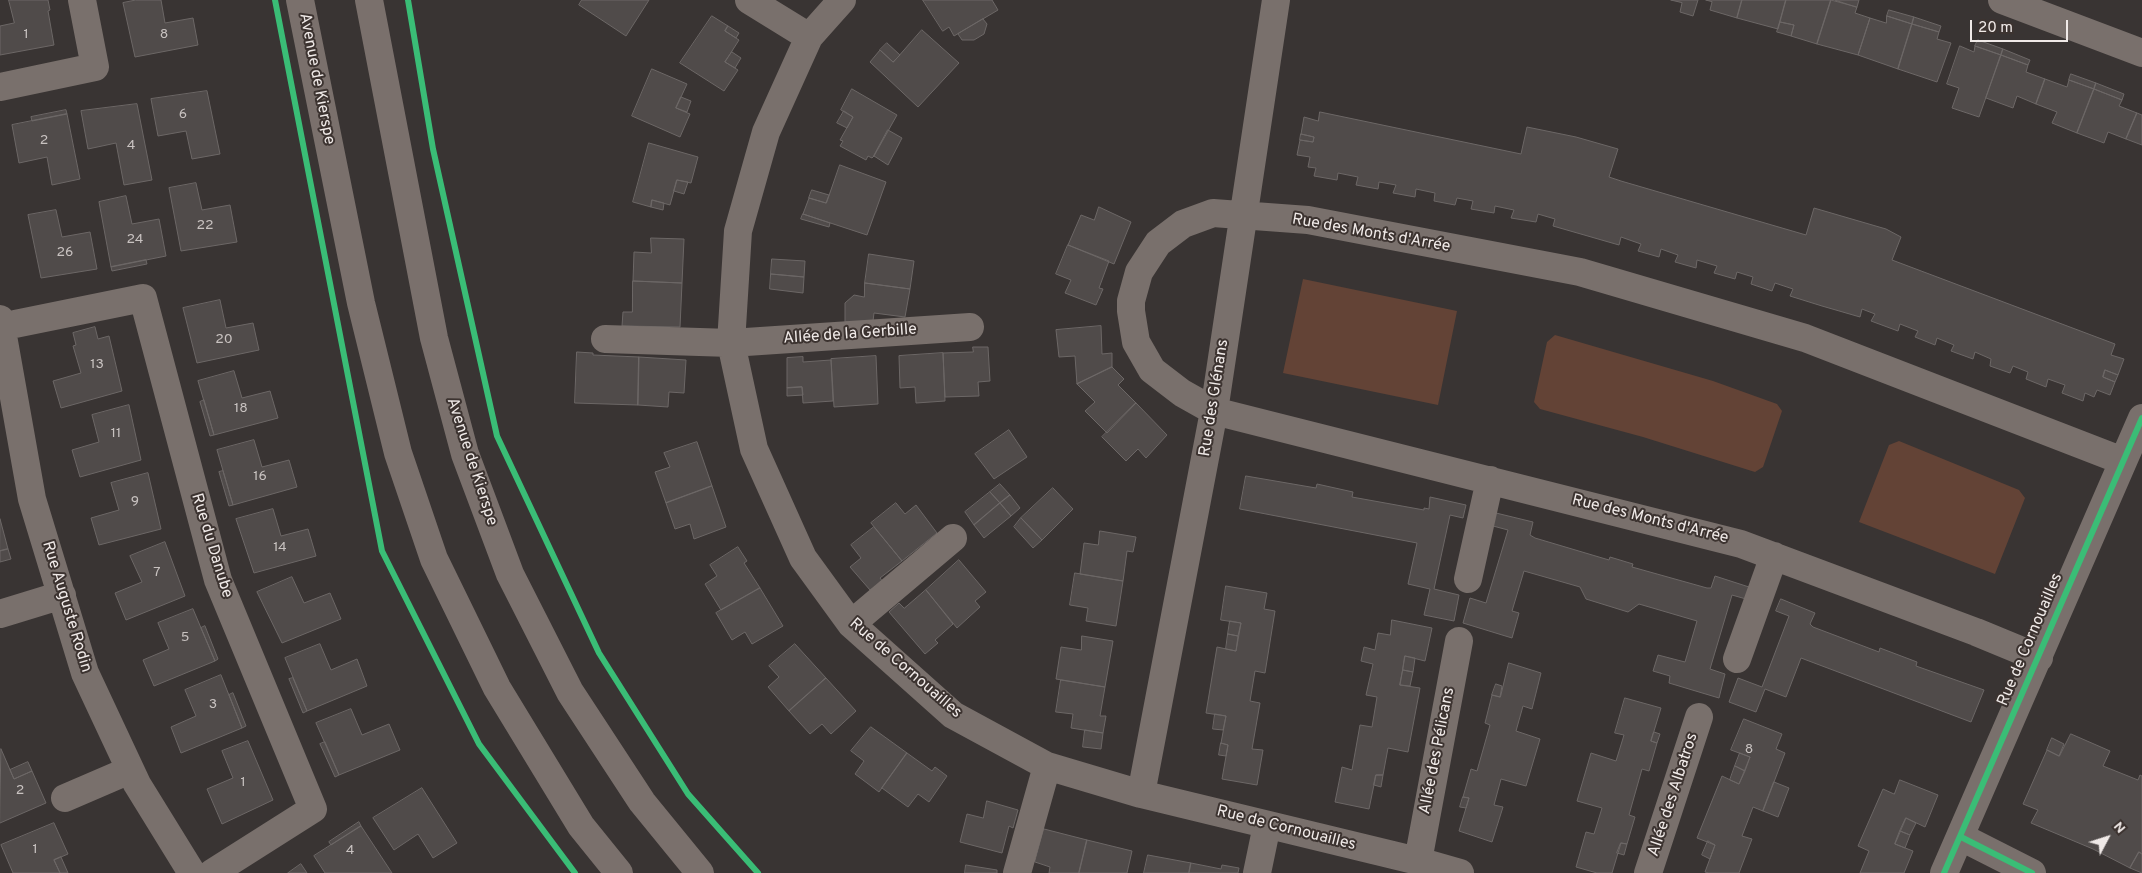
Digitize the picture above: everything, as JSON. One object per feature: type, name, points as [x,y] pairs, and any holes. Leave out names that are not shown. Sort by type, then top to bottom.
[{"type":"main road","name":"Avenue de Kierspe","points":[[300,0],[363,312],[398,453],[434,559],[497,688],[581,826],[619,873]]},
{"type":"main road","name":"Avenue de Kierspe","points":[[369,0],[434,338],[466,454],[510,574],[570,692],[642,802],[700,873]]},
{"type":"street","points":[[0,87],[95,67],[82,0]]},
{"type":"street","points":[[749,0],[809,37]]},
{"type":"street","name":"Rue de Cornouailles","points":[[842,0],[809,37],[766,132],[738,231],[731,342],[754,449],[803,558],[851,624],[953,716],[1047,766],[1141,794],[1418,861],[1460,873]]},
{"type":"street","name":"Rue des Glénans","points":[[1141,794],[1214,411],[1276,0]]},
{"type":"street","points":[[2002,0],[2142,53]]},
{"type":"street","name":"Rue des Monts d'Arrée","points":[[2039,658],[1976,632],[1741,544],[1214,411],[1182,393],[1152,370],[1136,342],[1131,301],[1139,272],[1158,242],[1183,224],[1213,213],[1308,220],[1580,272],[1805,338],[2123,461]]},
{"type":"street","name":"Rue du Danube","points":[[0,324],[142,298],[218,580],[313,809],[212,873]]},
{"type":"street","name":"Rue Auguste Rodin","points":[[0,324],[32,499],[86,674],[130,770],[192,873]]},
{"type":"street","name":"Allée de la Gerbille","points":[[605,339],[731,342],[970,328]]},
{"type":"street","name":"Rue de Cornouailles","points":[[1944,873],[2142,418]]},
{"type":"street","points":[[1468,579],[1490,480]]},
{"type":"street","points":[[851,624],[953,538]]},
{"type":"street","points":[[1737,659],[1774,556]]},
{"type":"street","points":[[0,614],[62,595]]},
{"type":"street","name":"Allée des Pélicans","points":[[1418,861],[1459,641]]},
{"type":"street","name":"Allée des Albatros","points":[[1648,873],[1699,717]]},
{"type":"street","points":[[1017,873],[1047,766]]},
{"type":"street","points":[[65,798],[130,770]]},
{"type":"street","points":[[1257,873],[1267,825]]},
{"type":"street","points":[[1961,837],[2032,873]]},
{"type":"shaded area","points":[[1303,279],[1457,311],[1438,405],[1283,373]]},
{"type":"shaded area","points":[[1555,335],[1713,381],[1777,404],[1782,411],[1763,467],[1755,472],[1643,437],[1540,409],[1534,402],[1547,342]]},
{"type":"shaded area","points":[[1899,441],[2019,490],[2025,498],[1995,574],[1859,522],[1889,445]]},
{"type":"building","points":[[9,0],[48,0],[54,45],[0,55],[0,26],[14,23]]},
{"type":"building","points":[[136,0],[161,0],[165,23],[193,18],[198,45],[135,57],[123,3]]},
{"type":"building","points":[[582,0],[649,0],[626,36],[579,5]]},
{"type":"building","points":[[923,0],[992,0],[998,10],[954,36],[949,27],[943,31]]},
{"type":"building","points":[[1671,0],[1698,0],[1693,16],[1680,12],[1682,3]]},
{"type":"building","points":[[1706,0],[1742,0],[1737,18],[1710,10],[1712,2]]},
{"type":"building","points":[[1742,0],[1786,0],[1778,29],[1737,18]]},
{"type":"building","points":[[1786,0],[1831,0],[1817,44],[1791,36],[1794,25],[1780,22]]},
{"type":"building","points":[[1831,0],[1857,7],[1855,13],[1870,18],[1858,55],[1817,44]]},
{"type":"building","points":[[1835,0],[1859,0],[1857,7]]},
{"type":"building","points":[[1889,10],[1914,17],[1912,24],[1887,16]]},
{"type":"building","points":[[712,16],[728,26],[725,31],[739,40],[725,62],[738,70],[724,91],[680,63]]},
{"type":"building","points":[[1887,16],[1912,24],[1898,69],[1858,55],[1870,18],[1886,23]]},
{"type":"building","points":[[1914,17],[1941,26],[1939,32],[1912,24]]},
{"type":"building","points":[[983,19],[987,24],[984,34],[974,40],[962,40],[958,34]]},
{"type":"building","points":[[1780,22],[1794,25],[1791,36],[1777,32]]},
{"type":"building","points":[[1912,24],[1939,32],[1937,39],[1951,43],[1937,82],[1898,69]]},
{"type":"building","points":[[728,26],[739,33],[736,38],[725,31]]},
{"type":"building","points":[[922,30],[959,63],[918,107],[870,62],[880,50],[893,62]]},
{"type":"building","points":[[1978,40],[2003,49],[2001,55],[1975,46]]},
{"type":"building","points":[[887,43],[900,55],[893,62],[880,50]]},
{"type":"building","points":[[1960,46],[1974,52],[1975,46],[2001,55],[1979,117],[1952,108],[1959,88],[1947,84]]},
{"type":"building","points":[[2003,49],[2030,60],[2028,65],[2001,55]]},
{"type":"building","points":[[732,52],[741,58],[735,68],[725,62]]},
{"type":"building","points":[[2001,55],[2028,65],[2026,72],[2045,79],[2036,104],[2017,96],[2013,108],[1986,98]]},
{"type":"building","points":[[652,69],[687,84],[676,108],[690,114],[680,137],[632,116]]},
{"type":"building","points":[[2071,74],[2096,83],[2094,89],[2069,80]]},
{"type":"building","points":[[2045,79],[2067,87],[2069,80],[2094,89],[2077,133],[2052,123],[2057,112],[2036,104]]},
{"type":"building","points":[[2096,83],[2124,94],[2122,100],[2094,89]]},
{"type":"building","points":[[852,89],[897,115],[874,156],[872,158],[868,156],[866,160],[840,146],[843,141],[840,140],[853,117],[841,110]]},
{"type":"building","points":[[2094,89],[2122,100],[2119,106],[2137,113],[2126,139],[2108,132],[2104,143],[2077,133]]},
{"type":"building","points":[[207,91],[220,154],[192,159],[186,131],[158,136],[151,99]]},
{"type":"building","points":[[681,97],[691,101],[687,112],[676,108]]},
{"type":"building","points":[[137,104],[152,180],[124,185],[116,143],[88,149],[81,111]]},
{"type":"building","points":[[66,110],[67,114],[32,121],[31,117]]},
{"type":"building","points":[[844,111],[853,117],[847,128],[837,123]]},
{"type":"building","points":[[1320,112],[1521,154],[1527,127],[1576,137],[1618,149],[1609,177],[1621,181],[1806,235],[1814,208],[1886,229],[1901,237],[1892,260],[2115,344],[2111,355],[2124,359],[2118,375],[2105,370],[2103,377],[2115,382],[2110,395],[2097,390],[2094,397],[2085,393],[2083,401],[2062,393],[2065,385],[2048,379],[2046,387],[2026,379],[2028,372],[2013,366],[2010,373],[1990,366],[1991,359],[1975,352],[1973,359],[1951,351],[1954,345],[1937,338],[1935,345],[1915,337],[1918,331],[1900,324],[1898,331],[1871,321],[1875,314],[1862,309],[1860,317],[1822,306],[1790,296],[1793,289],[1775,283],[1772,291],[1751,284],[1753,277],[1737,272],[1735,279],[1714,273],[1717,266],[1697,260],[1696,268],[1675,262],[1678,255],[1661,249],[1659,257],[1638,251],[1641,244],[1621,237],[1619,245],[1553,226],[1555,219],[1538,214],[1536,222],[1511,218],[1514,210],[1495,206],[1494,213],[1471,209],[1473,201],[1457,198],[1455,205],[1434,201],[1435,193],[1416,189],[1415,197],[1393,193],[1396,185],[1379,182],[1378,189],[1356,185],[1358,177],[1338,173],[1337,180],[1314,176],[1316,168],[1308,167],[1310,157],[1297,155],[1300,140],[1313,142],[1314,137],[1301,134],[1304,117],[1318,121]]},
{"type":"building","points":[[2137,113],[2142,115],[2142,145],[2126,139]]},
{"type":"building","points":[[67,114],[80,179],[52,185],[47,157],[19,163],[12,125]]},
{"type":"building","points":[[888,130],[902,138],[888,165],[874,156]]},
{"type":"building","points":[[1301,134],[1314,137],[1313,142],[1300,140]]},
{"type":"building","points":[[649,143],[698,157],[691,183],[677,180],[670,205],[652,200],[651,207],[633,202]]},
{"type":"building","points":[[840,165],[886,182],[867,235],[803,214],[809,198],[826,203]]},
{"type":"building","points":[[677,180],[688,182],[684,194],[674,191]]},
{"type":"building","points":[[196,183],[202,210],[230,205],[237,242],[181,251],[169,188]]},
{"type":"building","points":[[812,190],[829,195],[826,203],[809,198]]},
{"type":"building","points":[[126,196],[132,224],[159,219],[166,256],[111,267],[99,202]]},
{"type":"building","points":[[652,200],[664,203],[663,210],[651,207]]},
{"type":"building","points":[[1099,207],[1131,222],[1114,264],[1068,245],[1081,215],[1094,220]]},
{"type":"building","points":[[56,210],[62,237],[90,232],[97,269],[41,278],[28,215]]},
{"type":"building","points":[[803,214],[830,223],[829,227],[801,219]]},
{"type":"building","points":[[651,238],[684,239],[682,283],[633,281],[634,252],[651,253]]},
{"type":"building","points":[[1068,245],[1109,261],[1099,288],[1103,289],[1096,305],[1065,293],[1071,280],[1056,274]]},
{"type":"building","points":[[869,254],[914,261],[910,289],[865,283]]},
{"type":"building","points":[[772,259],[805,261],[804,277],[771,274]]},
{"type":"building","points":[[146,260],[147,264],[112,271],[111,267]]},
{"type":"building","points":[[771,274],[804,277],[803,293],[770,289]]},
{"type":"building","points":[[633,281],[682,283],[680,327],[622,326],[623,312],[632,312]]},
{"type":"building","points":[[865,283],[910,289],[905,317],[874,313],[873,321],[845,322],[845,303],[854,295],[864,297]]},
{"type":"building","points":[[220,300],[226,328],[253,323],[259,350],[197,363],[183,308]]},
{"type":"building","points":[[1101,326],[1102,354],[1112,353],[1112,367],[1077,384],[1075,356],[1059,357],[1056,330]]},
{"type":"building","points":[[95,327],[98,339],[109,336],[122,391],[61,408],[53,381],[81,373],[73,346],[76,345],[73,333]]},
{"type":"building","points":[[973,347],[988,347],[990,381],[978,382],[979,396],[945,397],[943,353],[973,352]]},
{"type":"building","points":[[577,352],[593,353],[593,355],[639,357],[638,405],[575,403]]},
{"type":"building","points":[[943,353],[945,401],[916,403],[915,387],[900,388],[899,356]]},
{"type":"building","points":[[876,356],[878,404],[834,407],[831,359]]},
{"type":"building","points":[[639,357],[686,360],[684,393],[669,392],[668,407],[638,405]]},
{"type":"building","points":[[803,357],[803,362],[831,360],[833,401],[803,403],[802,387],[787,388],[787,358]]},
{"type":"building","points":[[1112,367],[1124,379],[1118,385],[1136,403],[1107,433],[1085,411],[1095,402],[1077,384]]},
{"type":"building","points":[[2105,370],[2118,375],[2115,382],[2103,377]]},
{"type":"building","points":[[234,371],[242,398],[270,391],[278,418],[214,435],[198,381]]},
{"type":"building","points":[[802,387],[803,395],[787,396],[787,388]]},
{"type":"building","points":[[204,400],[214,435],[210,436],[200,402]]},
{"type":"building","points":[[1136,403],[1167,435],[1146,458],[1138,449],[1126,461],[1102,437]]},
{"type":"building","points":[[129,405],[141,460],[80,477],[72,450],[99,442],[92,415]]},
{"type":"building","points":[[1009,430],[1027,457],[994,479],[975,454]]},
{"type":"building","points":[[254,440],[262,467],[289,460],[297,487],[233,505],[217,450]]},
{"type":"building","points":[[697,442],[712,486],[666,503],[655,472],[670,467],[664,453]]},
{"type":"building","points":[[223,471],[233,505],[229,506],[219,472]]},
{"type":"building","points":[[148,473],[161,529],[99,545],[91,518],[119,510],[111,483]]},
{"type":"building","points":[[1246,476],[1316,488],[1317,484],[1353,492],[1352,497],[1424,510],[1424,508],[1429,509],[1430,497],[1466,505],[1463,518],[1450,515],[1434,589],[1459,595],[1454,621],[1424,615],[1430,589],[1408,584],[1417,543],[1240,509]]},
{"type":"building","points":[[1000,484],[1010,495],[1000,503],[990,492]]},
{"type":"building","points":[[712,486],[726,527],[694,539],[690,524],[675,529],[666,503]]},
{"type":"building","points":[[1053,488],[1073,509],[1042,540],[1021,518]]},
{"type":"building","points":[[990,492],[1000,503],[974,525],[965,512]]},
{"type":"building","points":[[1010,495],[1020,508],[1011,516],[1000,503]]},
{"type":"building","points":[[896,503],[905,514],[916,505],[937,533],[902,561],[871,523]]},
{"type":"building","points":[[1000,503],[1011,516],[984,538],[974,525]]},
{"type":"building","points":[[273,509],[281,536],[308,529],[316,556],[254,573],[236,519]]},
{"type":"building","points":[[1496,513],[1533,522],[1530,535],[1535,538],[1609,560],[1610,557],[1633,564],[1632,567],[1707,588],[1711,588],[1715,576],[1749,587],[1746,599],[1732,595],[1710,669],[1725,674],[1719,698],[1669,683],[1670,676],[1653,671],[1658,655],[1685,662],[1697,621],[1639,604],[1628,612],[1586,599],[1580,587],[1524,571],[1512,611],[1519,613],[1512,638],[1463,623],[1470,598],[1486,603],[1508,530],[1493,526]]},
{"type":"building","points":[[1021,518],[1042,540],[1033,548],[1014,527]]},
{"type":"building","points":[[0,519],[8,549],[0,551]]},
{"type":"building","points":[[874,527],[902,561],[880,578],[883,582],[870,590],[850,567],[861,558],[851,545]]},
{"type":"building","points":[[1100,531],[1136,537],[1133,552],[1127,551],[1123,581],[1080,574],[1084,543],[1098,545]]},
{"type":"building","points":[[165,542],[185,596],[126,620],[115,593],[142,582],[130,556]]},
{"type":"building","points":[[738,547],[747,561],[744,563],[760,588],[721,610],[705,584],[717,576],[710,565]]},
{"type":"building","points":[[8,549],[11,559],[0,562],[0,551]]},
{"type":"building","points":[[959,560],[986,592],[975,601],[980,607],[957,628],[926,590]]},
{"type":"building","points":[[1075,573],[1123,581],[1116,626],[1086,621],[1088,608],[1070,605]]},
{"type":"building","points":[[292,577],[304,603],[330,593],[341,619],[282,643],[257,592]]},
{"type":"building","points":[[1226,586],[1267,593],[1264,609],[1275,611],[1265,673],[1255,671],[1250,701],[1260,703],[1252,749],[1263,750],[1257,785],[1222,779],[1228,745],[1221,743],[1226,716],[1206,713],[1217,647],[1236,651],[1241,623],[1221,620]]},
{"type":"building","points":[[760,588],[783,626],[752,644],[745,632],[732,640],[716,613]]},
{"type":"building","points":[[926,590],[953,624],[935,640],[938,643],[925,654],[889,612],[899,603],[904,608]]},
{"type":"building","points":[[1781,599],[1815,613],[1810,624],[1813,627],[1879,652],[1880,648],[1917,662],[1916,666],[1984,690],[1971,722],[1801,658],[1786,697],[1765,689],[1756,712],[1729,702],[1738,678],[1762,687],[1789,616],[1776,611]]},
{"type":"building","points":[[193,609],[215,661],[154,686],[143,660],[169,649],[158,623]]},
{"type":"building","points":[[1392,620],[1432,628],[1425,661],[1405,656],[1400,685],[1420,688],[1408,752],[1388,748],[1383,775],[1376,775],[1369,809],[1335,802],[1342,767],[1352,770],[1360,725],[1372,727],[1377,697],[1366,695],[1373,664],[1361,661],[1364,647],[1375,650],[1378,633],[1390,635]]},
{"type":"building","points":[[1230,621],[1241,623],[1238,636],[1228,634]]},
{"type":"building","points":[[205,626],[218,659],[215,661],[201,628]]},
{"type":"building","points":[[1228,634],[1238,636],[1236,651],[1226,649]]},
{"type":"building","points":[[1082,636],[1113,641],[1105,687],[1056,679],[1061,647],[1081,650]]},
{"type":"building","points":[[320,644],[331,670],[357,659],[367,686],[307,711],[285,658]]},
{"type":"building","points":[[795,644],[826,678],[789,711],[768,687],[779,677],[769,666]]},
{"type":"building","points":[[1405,656],[1415,658],[1413,672],[1403,670]]},
{"type":"building","points":[[1509,663],[1541,673],[1532,709],[1523,706],[1516,731],[1540,739],[1526,786],[1501,779],[1494,805],[1503,807],[1492,842],[1459,831],[1469,798],[1463,797],[1471,769],[1477,771],[1490,725],[1485,723],[1492,695],[1500,697]]},
{"type":"building","points":[[1403,670],[1413,672],[1410,686],[1400,685]]},
{"type":"building","points":[[221,675],[242,728],[181,753],[171,727],[196,716],[185,690]]},
{"type":"building","points":[[293,678],[307,711],[303,713],[289,679]]},
{"type":"building","points":[[826,678],[856,711],[831,734],[822,724],[810,734],[789,711]]},
{"type":"building","points":[[1061,680],[1105,687],[1100,716],[1106,716],[1103,733],[1071,728],[1073,714],[1056,712]]},
{"type":"building","points":[[1496,684],[1502,686],[1500,697],[1492,695]]},
{"type":"building","points":[[233,693],[246,726],[242,728],[229,695]]},
{"type":"building","points":[[1625,698],[1661,708],[1651,741],[1657,743],[1649,771],[1642,769],[1629,815],[1635,817],[1627,844],[1621,843],[1612,873],[1597,873],[1576,867],[1586,832],[1594,834],[1602,808],[1577,801],[1591,753],[1616,761],[1624,735],[1615,733]]},
{"type":"building","points":[[351,709],[362,735],[389,724],[400,750],[339,775],[316,723]]},
{"type":"building","points":[[1215,714],[1226,716],[1223,730],[1213,729]]},
{"type":"building","points":[[1744,719],[1782,734],[1776,749],[1785,753],[1763,811],[1753,807],[1742,836],[1752,839],[1739,873],[1709,873],[1705,872],[1715,845],[1697,838],[1722,776],[1739,784],[1750,757],[1731,750]]},
{"type":"building","points":[[871,727],[907,753],[879,792],[855,774],[864,761],[851,751]]},
{"type":"building","points":[[1085,730],[1103,733],[1101,749],[1083,747]]},
{"type":"building","points":[[1654,732],[1660,734],[1657,743],[1651,741]]},
{"type":"building","points":[[2071,734],[2110,751],[2103,766],[2138,780],[2140,775],[2142,776],[2142,854],[2139,852],[2130,868],[2093,849],[2031,823],[2038,810],[2023,804],[2047,750],[2059,756]]},
{"type":"building","points":[[2052,738],[2064,744],[2059,756],[2047,750]]},
{"type":"building","points":[[248,741],[273,800],[222,824],[207,789],[233,778],[222,751]]},
{"type":"building","points":[[325,742],[339,775],[335,777],[320,744]]},
{"type":"building","points":[[1221,743],[1228,745],[1226,756],[1219,755]]},
{"type":"building","points":[[1,749],[14,779],[32,771],[46,803],[0,823]]},
{"type":"building","points":[[907,753],[932,771],[935,767],[947,776],[929,802],[918,794],[908,807],[882,788]]},
{"type":"building","points":[[1740,753],[1750,757],[1745,771],[1735,766]]},
{"type":"building","points":[[28,762],[32,771],[14,779],[10,770]]},
{"type":"building","points":[[1735,766],[1745,771],[1739,784],[1730,780]]},
{"type":"building","points":[[1376,775],[1383,775],[1381,787],[1374,785]]},
{"type":"building","points":[[1900,780],[1938,795],[1925,827],[1906,818],[1895,844],[1913,851],[1904,873],[1860,873],[1869,851],[1858,846],[1883,789],[1894,794]]},
{"type":"building","points":[[1774,782],[1789,788],[1778,817],[1763,811]]},
{"type":"building","points":[[422,788],[457,843],[433,858],[418,834],[394,850],[373,818]]},
{"type":"building","points":[[1463,797],[1469,798],[1466,808],[1460,807]]},
{"type":"building","points":[[987,801],[1018,810],[1013,828],[1009,826],[1002,853],[960,842],[967,814],[983,818]]},
{"type":"building","points":[[1906,818],[1916,823],[1910,835],[1900,831]]},
{"type":"building","points":[[359,822],[361,826],[331,845],[329,842]]},
{"type":"building","points":[[54,823],[68,854],[54,860],[60,873],[13,873],[1,845]]},
{"type":"building","points":[[361,826],[392,873],[325,873],[314,856]]},
{"type":"building","points":[[1044,829],[1087,840],[1079,873],[1049,873],[1050,867],[1035,862]]},
{"type":"building","points":[[1900,831],[1910,835],[1905,848],[1895,844]]},
{"type":"building","points":[[1087,840],[1132,851],[1127,873],[1079,873]]},
{"type":"building","points":[[1708,841],[1715,845],[1710,859],[1702,855]]},
{"type":"building","points":[[1621,843],[1627,844],[1624,855],[1617,853]]},
{"type":"building","points":[[2139,852],[2142,854],[2142,873],[2130,868]]},
{"type":"building","points":[[1148,855],[1191,863],[1189,873],[1144,873]]},
{"type":"building","points":[[61,857],[68,873],[60,873],[54,860]]},
{"type":"building","points":[[1191,863],[1221,869],[1222,865],[1239,868],[1238,873],[1189,873]]},
{"type":"building","points":[[301,864],[307,873],[288,873]]},
{"type":"building","points":[[966,865],[997,870],[997,873],[965,873]]},
{"type":"cycle path","points":[[275,0],[382,551],[479,744],[575,873]]},
{"type":"cycle path","points":[[408,0],[433,149],[497,436],[599,653],[688,794],[758,873]]},
{"type":"cycle path","points":[[1944,873],[2142,418]]},
{"type":"cycle path","points":[[1961,837],[2032,873]]}]
